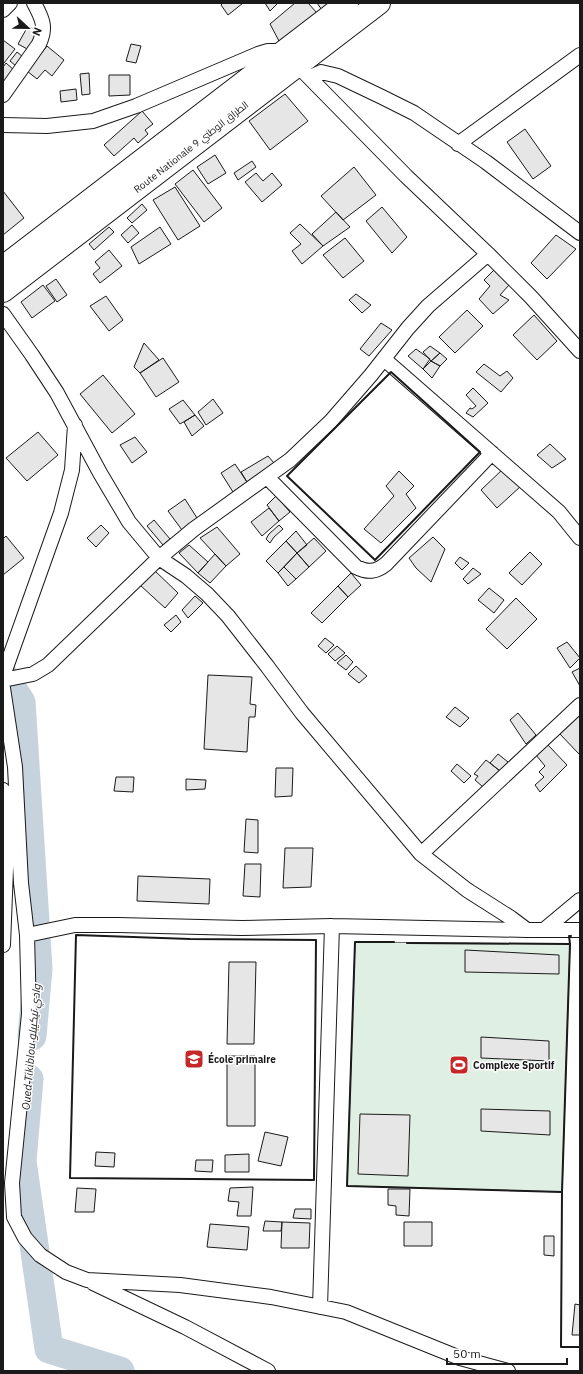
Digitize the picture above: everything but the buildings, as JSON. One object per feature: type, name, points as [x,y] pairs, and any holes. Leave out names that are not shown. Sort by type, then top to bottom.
[{"type":"main road","name":"Route Nationale الطراق الوطني 9","points":[[3,267],[298,64],[347,3]]},
{"type":"main road","name":"Route Nationale الطراق الوطني 9","points":[[3,292],[379,3]]},
{"type":"street","points":[[3,10],[10,3]]},
{"type":"street","points":[[3,96],[43,36],[44,25],[34,3]]},
{"type":"street","points":[[3,125],[48,126],[93,121],[136,106],[268,51],[298,64],[338,76],[414,113],[486,162],[579,231]]},
{"type":"street","points":[[458,144],[580,55]]},
{"type":"street","points":[[298,64],[406,176],[488,254],[580,351]]},
{"type":"street","points":[[3,680],[33,674],[48,665],[159,558],[194,529],[290,460],[331,421],[428,306],[488,254]]},
{"type":"street","points":[[3,314],[57,393],[100,473],[129,522],[159,558],[186,576],[207,594],[228,616],[302,713],[421,854],[467,890],[528,930]]},
{"type":"street","points":[[384,359],[559,512],[580,538]]},
{"type":"street","points":[[3,676],[61,514],[72,470],[75,425]]},
{"type":"street","points":[[267,477],[356,567],[363,571],[370,571],[378,570],[386,564],[492,453]]},
{"type":"street","points":[[3,688],[15,767],[21,883],[27,935],[30,1014],[12,1183],[14,1217],[25,1238],[40,1255],[66,1272],[87,1280],[185,1327],[268,1371]]},
{"type":"street","points":[[421,854],[580,705]]},
{"type":"street","points":[[3,790],[8,818],[3,945]]},
{"type":"street","points":[[544,930],[580,900]]},
{"type":"street","points":[[27,935],[75,925],[242,928],[332,926],[580,930]]},
{"type":"street","points":[[320,1307],[332,926]]},
{"type":"street","points":[[87,1280],[180,1286],[271,1296],[346,1312],[460,1358],[508,1371]]},
{"type":"green space","name":"Complexe Sportif","points":[[355,942],[570,944],[562,1192],[347,1186]]},
{"type":"waterway","name":"Oued Tikiblou وادي تيكيبلو","points":[[3,675],[21,702],[38,969],[32,1036]]},
{"type":"waterway","name":"Oued Tikiblou وادي تيكيبلو","points":[[29,1079],[22,1161],[49,1349],[120,1371]]},
{"type":"wall","points":[[391,372],[480,452],[375,560],[287,476],[391,372]]},
{"type":"wall","points":[[76,935],[190,939],[316,940],[314,1180],[70,1178],[76,935]]},
{"type":"wall","points":[[571,936],[569,936],[570,944],[562,1192],[561,1347],[580,1347]]},
{"type":"wall","points":[[394,942],[355,942],[347,1186],[562,1192]]},
{"type":"wall","points":[[407,943],[570,944]]},
{"type":"place","name":"École primaire","points":[[194,1059]]},
{"type":"place","name":"Complexe Sportif","points":[[459,1065]]}]
